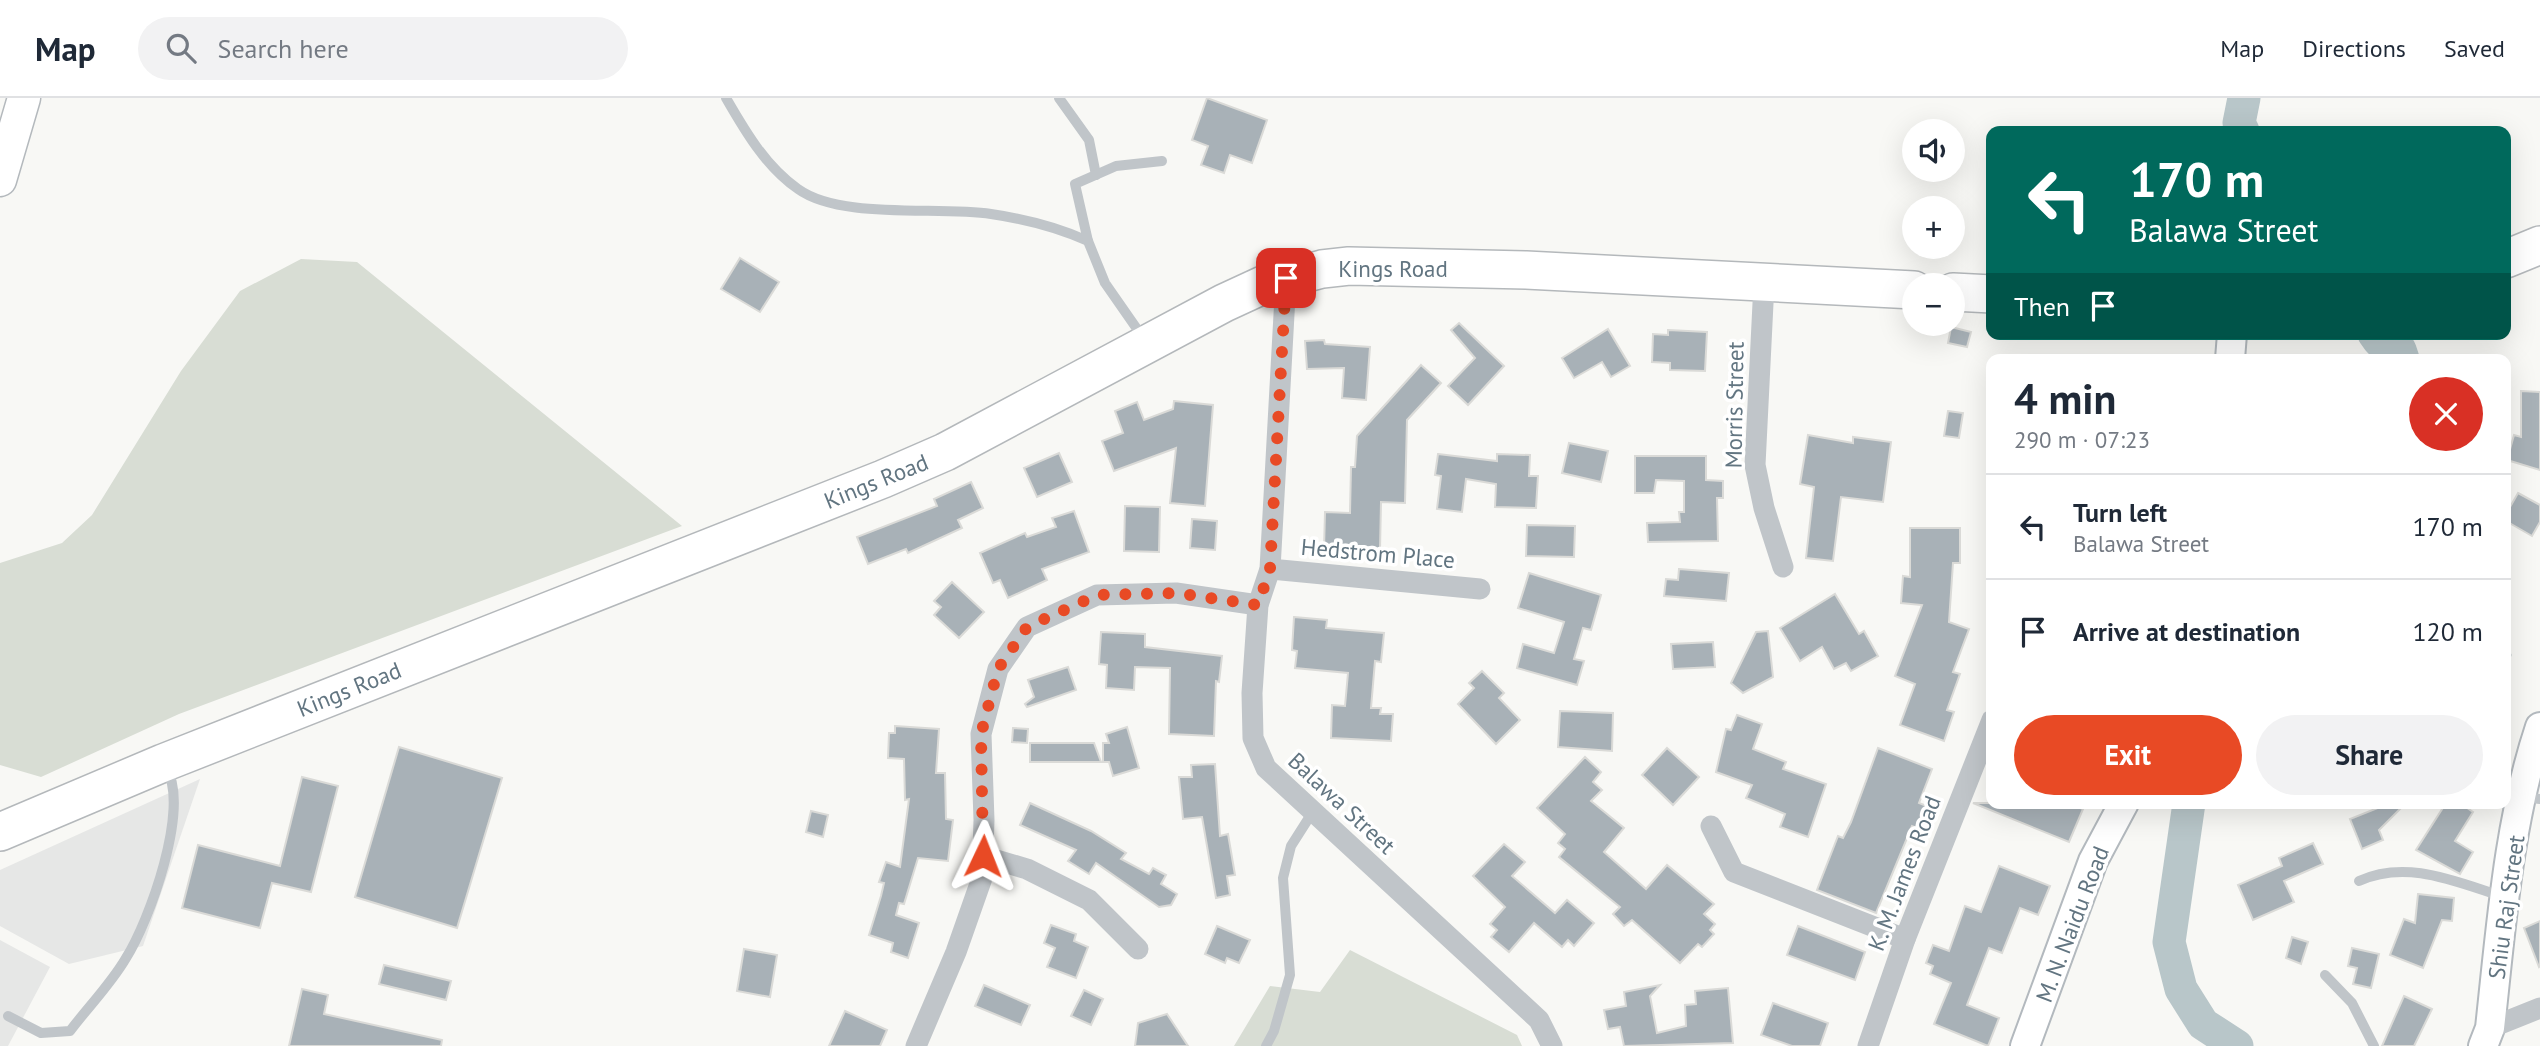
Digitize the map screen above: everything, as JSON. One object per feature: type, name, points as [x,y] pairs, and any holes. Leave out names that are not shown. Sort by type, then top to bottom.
[{"type":"highway","points":[[2511,257],[2540,245]]},
{"type":"highway","name":"Kings Road","points":[[2,830],[163,763],[895,474],[945,452],[1146,342],[1241,294],[1286,278],[1349,265],[1526,270],[1902,289]]},
{"type":"highway","points":[[1965,293],[1986,294]]},
{"type":"main road","points":[[0,180],[24,98]]},
{"type":"street","name":"Balawa Street","points":[[1286,278],[1270,569],[1258,605],[1252,693],[1253,738],[1266,768],[1539,1020],[1552,1046]]},
{"type":"street","name":"Morris Street","points":[[1764,283],[1755,465],[1763,508],[1783,567]]},
{"type":"street","name":"Hedstrom Place","points":[[1270,569],[1480,589]]},
{"type":"street","points":[[916,1046],[982,878],[981,734],[998,669],[1027,627],[1097,595],[1176,593],[1258,605]]},
{"type":"street","name":"Shiu Raj Street","points":[[2486,1037],[2504,897],[2531,798],[2540,727]]},
{"type":"street","name":"K. M. James Road","points":[[1867,1046],[1905,939],[1986,735]]},
{"type":"street","name":"M. N. Naidu Road","points":[[2025,1046],[2093,861],[2120,809]]},
{"type":"street","points":[[1711,826],[1734,872],[1905,939]]},
{"type":"street","points":[[983,856],[1027,869],[1089,900],[1138,949]]},
{"type":"street","points":[[2486,1037],[2540,1008]]},
{"type":"lane","points":[[726,98],[754,145],[797,189],[823,203],[990,214],[1056,227],[1088,241]]},
{"type":"lane","points":[[1059,98],[1089,140],[1096,175]]},
{"type":"lane","points":[[1146,342],[1104,283],[1088,241],[1075,184],[1115,166],[1162,161]]},
{"type":"lane","points":[[8,1016],[41,1033],[70,1031],[126,960],[144,926],[173,825],[174,792],[170,774],[163,763]]},
{"type":"lane","points":[[1266,1046],[1274,1031],[1290,975],[1283,878],[1291,846],[1312,813]]},
{"type":"lane","points":[[2359,881],[2379,872],[2410,870],[2504,897]]},
{"type":"lane","points":[[2325,975],[2352,1003],[2374,1046]]},
{"type":"shaded area","points":[[301,259],[357,262],[682,526],[179,714],[41,777],[0,765],[0,563],[62,543],[92,515],[181,371],[240,291]]},
{"type":"shaded area","points":[[200,779],[143,946],[69,964],[0,926],[0,870]]},
{"type":"shaded area","points":[[0,940],[50,967],[8,1046],[0,1046]]},
{"type":"shaded area","points":[[1350,950],[1517,1035],[1522,1046],[1234,1046],[1270,986],[1320,992]]},
{"type":"building","points":[[1207,98],[1267,120],[1252,163],[1230,155],[1224,173],[1201,165],[1208,146],[1192,140]]},
{"type":"building","points":[[740,258],[779,282],[760,312],[721,289]]},
{"type":"building","points":[[1459,323],[1504,366],[1468,405],[1448,386],[1475,358],[1451,330]]},
{"type":"building","points":[[1608,329],[1630,366],[1611,377],[1602,362],[1574,378],[1562,358]]},
{"type":"building","points":[[1668,330],[1707,332],[1705,371],[1670,370],[1670,363],[1652,362],[1653,334],[1668,335]]},
{"type":"building","points":[[1965,330],[1971,332],[1967,347],[1948,343],[1949,336],[1965,336]]},
{"type":"building","points":[[1324,340],[1325,344],[1370,347],[1366,400],[1342,398],[1344,368],[1307,369],[1305,341]]},
{"type":"building","points":[[1421,365],[1441,383],[1407,420],[1405,503],[1381,502],[1380,550],[1324,549],[1325,512],[1350,513],[1351,467],[1355,467],[1357,436]]},
{"type":"building","points":[[2521,391],[2540,392],[2540,470],[2511,461],[2514,435],[2521,437]]},
{"type":"building","points":[[1174,401],[1213,405],[1205,506],[1170,503],[1176,448],[1114,471],[1102,441],[1123,433],[1115,411],[1137,402],[1144,420],[1173,409]]},
{"type":"building","points":[[1948,411],[1963,413],[1959,438],[1944,436]]},
{"type":"building","points":[[1808,435],[1853,443],[1853,437],[1891,442],[1883,502],[1841,497],[1833,561],[1806,558],[1814,487],[1800,484]]},
{"type":"building","points":[[1569,443],[1608,451],[1601,482],[1562,473]]},
{"type":"building","points":[[1059,453],[1072,482],[1037,497],[1024,468]]},
{"type":"building","points":[[1438,454],[1497,461],[1497,454],[1530,455],[1529,476],[1538,476],[1536,508],[1495,507],[1496,484],[1466,479],[1462,512],[1437,509],[1441,476],[1435,475]]},
{"type":"building","points":[[1635,456],[1706,456],[1706,480],[1723,481],[1723,498],[1717,498],[1718,541],[1648,542],[1647,523],[1680,522],[1679,512],[1684,512],[1684,481],[1656,480],[1654,493],[1635,493]]},
{"type":"building","points":[[971,482],[983,508],[958,520],[962,528],[908,553],[906,549],[868,564],[857,537],[937,506],[934,499]]},
{"type":"building","points":[[2518,493],[2540,505],[2540,522],[2532,536],[2511,524],[2511,505]]},
{"type":"building","points":[[1125,506],[1160,507],[1159,552],[1124,551]]},
{"type":"building","points":[[1074,511],[1089,552],[1042,569],[1047,580],[1008,598],[1000,580],[993,583],[980,553],[1025,533],[1027,537],[1056,527],[1052,518]]},
{"type":"building","points":[[1192,519],[1217,521],[1215,550],[1190,548]]},
{"type":"building","points":[[1527,525],[1575,526],[1574,557],[1526,556]]},
{"type":"building","points":[[1910,528],[1960,528],[1960,563],[1953,563],[1949,622],[1969,629],[1953,672],[1960,674],[1947,710],[1954,712],[1944,741],[1900,725],[1915,684],[1895,676],[1922,605],[1901,603],[1903,576],[1910,577]]},
{"type":"building","points":[[1679,569],[1729,573],[1726,601],[1664,596],[1666,579],[1678,580]]},
{"type":"building","points":[[1529,573],[1601,595],[1591,630],[1583,628],[1574,659],[1584,661],[1577,685],[1517,668],[1523,644],[1554,653],[1564,622],[1518,608]]},
{"type":"building","points":[[952,582],[984,612],[959,638],[934,615],[941,607],[934,601]]},
{"type":"building","points":[[1835,594],[1859,634],[1864,631],[1878,656],[1851,671],[1846,663],[1834,669],[1822,647],[1800,661],[1780,628]]},
{"type":"building","points":[[1294,617],[1327,620],[1326,628],[1384,633],[1381,662],[1375,661],[1371,708],[1381,708],[1380,714],[1393,714],[1391,741],[1331,738],[1332,705],[1345,706],[1348,673],[1295,668],[1297,651],[1292,650]]},
{"type":"building","points":[[1768,631],[1773,677],[1743,693],[1731,683],[1756,632]]},
{"type":"building","points":[[1101,632],[1145,634],[1145,647],[1222,656],[1219,682],[1216,681],[1214,736],[1169,734],[1170,668],[1135,667],[1134,690],[1106,688],[1107,665],[1099,664]]},
{"type":"building","points":[[1713,642],[1715,667],[1673,669],[1671,644]]},
{"type":"building","points":[[1068,667],[1076,690],[1027,707],[1025,704],[1034,697],[1028,680]]},
{"type":"building","points":[[1482,671],[1504,693],[1499,698],[1520,720],[1496,744],[1458,704],[1474,688],[1469,683]]},
{"type":"building","points":[[1560,711],[1613,713],[1612,751],[1558,747]]},
{"type":"building","points":[[1737,715],[1762,724],[1753,749],[1786,762],[1783,769],[1826,784],[1808,837],[1780,827],[1785,814],[1746,798],[1752,785],[1716,772],[1726,729],[1731,730]]},
{"type":"building","points":[[895,726],[939,729],[936,773],[945,773],[946,819],[953,820],[948,861],[918,858],[904,904],[899,903],[896,915],[919,923],[908,958],[891,952],[893,943],[869,935],[881,896],[884,883],[879,882],[886,862],[900,867],[909,799],[905,800],[904,759],[888,758],[889,733],[895,733]]},
{"type":"building","points":[[1127,727],[1139,768],[1113,776],[1109,762],[1103,762],[1103,743],[1109,743],[1106,734]]},
{"type":"building","points":[[1013,728],[1028,729],[1027,743],[1012,742]]},
{"type":"building","points":[[1030,743],[1094,743],[1101,762],[1030,762]]},
{"type":"building","points":[[399,747],[502,778],[457,928],[355,897]]},
{"type":"building","points":[[1667,748],[1699,777],[1673,805],[1642,775]]},
{"type":"building","points":[[1878,748],[1932,769],[1919,803],[1934,809],[1925,831],[1912,826],[1876,913],[1817,890],[1838,836],[1843,838],[1851,822]]},
{"type":"building","points":[[1585,757],[1601,772],[1593,782],[1602,790],[1591,801],[1624,828],[1604,852],[1646,889],[1667,865],[1714,904],[1704,914],[1715,924],[1710,930],[1714,934],[1702,947],[1698,944],[1680,963],[1632,920],[1624,926],[1613,914],[1620,907],[1559,857],[1565,849],[1558,843],[1565,834],[1537,808]]},
{"type":"building","points":[[1215,764],[1220,836],[1228,834],[1235,875],[1227,876],[1230,895],[1216,898],[1202,817],[1183,819],[1179,777],[1192,777],[1191,765]]},
{"type":"building","points":[[302,777],[338,786],[311,892],[272,883],[260,928],[182,908],[198,845],[280,866]]},
{"type":"building","points":[[1030,803],[1091,831],[1126,853],[1121,859],[1149,874],[1153,868],[1166,875],[1161,884],[1177,894],[1171,905],[1159,907],[1096,863],[1089,874],[1068,861],[1076,850],[1020,825]]},
{"type":"building","points":[[1973,803],[1986,803],[1986,808]]},
{"type":"building","points":[[1988,809],[2083,809],[2069,842]]},
{"type":"building","points":[[2375,809],[2400,809],[2379,830],[2383,840],[2362,849],[2350,819]]},
{"type":"building","points":[[2442,809],[2469,809],[2473,812],[2455,841],[2473,852],[2460,874],[2416,850]]},
{"type":"building","points":[[811,811],[828,815],[823,837],[806,832]]},
{"type":"building","points":[[2313,843],[2323,864],[2284,881],[2294,902],[2253,920],[2238,885],[2282,866],[2279,858]]},
{"type":"building","points":[[1504,844],[1525,862],[1512,876],[1555,913],[1567,900],[1594,923],[1574,946],[1568,940],[1562,947],[1534,923],[1509,952],[1491,937],[1497,930],[1490,924],[1505,907],[1473,876]]},
{"type":"building","points":[[1999,866],[2050,886],[2038,915],[2020,908],[2002,953],[1989,948],[1967,1005],[1999,1018],[1988,1046],[1934,1024],[1951,983],[1930,974],[1933,966],[1926,963],[1933,945],[1949,951],[1965,906],[1981,912]]},
{"type":"building","points":[[2418,894],[2454,898],[2452,921],[2442,920],[2423,968],[2390,955],[2404,919],[2415,923]]},
{"type":"building","points":[[2540,921],[2540,966],[2539,967],[2524,928]]},
{"type":"building","points":[[1051,925],[1076,934],[1074,941],[1088,947],[1076,978],[1047,967],[1055,948],[1044,943]]},
{"type":"building","points":[[1217,926],[1250,940],[1239,963],[1227,958],[1225,963],[1205,954]]},
{"type":"building","points":[[1798,926],[1865,952],[1855,980],[1787,955]]},
{"type":"building","points":[[2292,937],[2308,942],[2301,964],[2286,958]]},
{"type":"building","points":[[2352,948],[2379,954],[2371,988],[2353,984],[2357,968],[2348,966]]},
{"type":"building","points":[[744,949],[777,955],[770,997],[737,991]]},
{"type":"building","points":[[384,965],[451,981],[446,1000],[379,984]]},
{"type":"building","points":[[984,985],[1030,1005],[1021,1025],[975,1006]]},
{"type":"building","points":[[1660,985],[1650,996],[1657,1033],[1686,1026],[1685,1005],[1696,1004],[1695,991],[1728,988],[1733,1043],[1624,1046],[1620,1027],[1608,1029],[1604,1010],[1626,1006],[1624,992]]},
{"type":"building","points":[[302,989],[328,995],[324,1014],[442,1040],[441,1046],[289,1046]]},
{"type":"building","points":[[1084,990],[1103,999],[1091,1025],[1071,1016]]},
{"type":"building","points":[[2404,996],[2432,1009],[2414,1046],[2382,1046]]},
{"type":"building","points":[[1773,1003],[1828,1023],[1820,1046],[1792,1046],[1761,1035]]},
{"type":"building","points":[[845,1011],[887,1030],[880,1046],[829,1046]]},
{"type":"building","points":[[1167,1014],[1188,1046],[1135,1046],[1138,1023]]},
{"type":"waterway","points":[[2240,126],[2244,98]]},
{"type":"waterway","points":[[2378,340],[2400,350],[2401,354]]},
{"type":"waterway","points":[[2188,809],[2169,942],[2181,989],[2203,1024],[2237,1046]]},
{"type":"route","points":[[983,856],[981,734],[998,669],[1027,627],[1097,595],[1176,593],[1258,605],[1270,569],[1286,278]]}]
